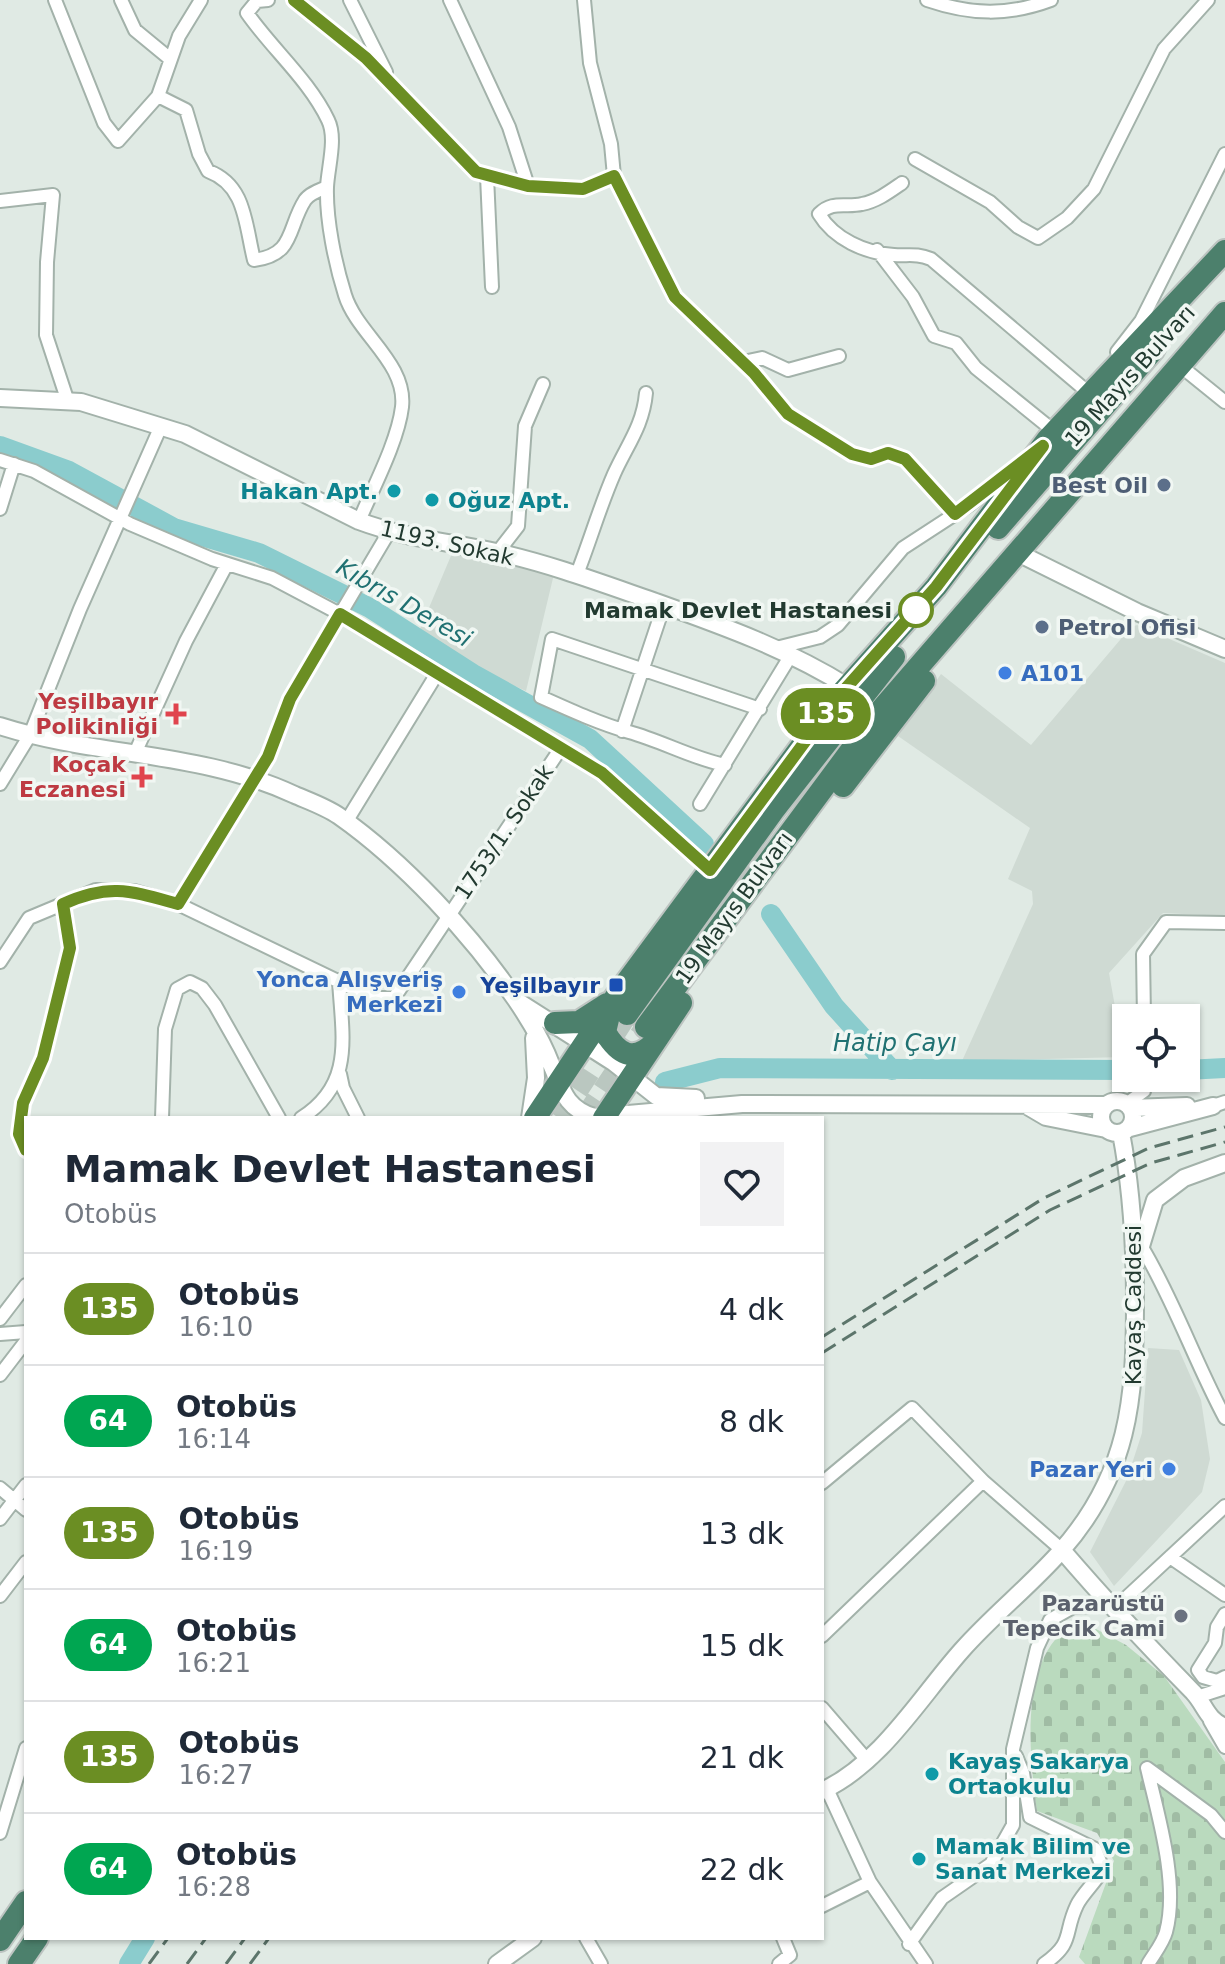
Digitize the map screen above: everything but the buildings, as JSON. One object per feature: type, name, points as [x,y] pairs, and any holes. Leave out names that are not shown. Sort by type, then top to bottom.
[{"type":"highway","points":[[534,1116],[586,1045],[622,1005],[710,870],[848,687],[936,587],[1049,439],[1225,251]]},
{"type":"highway","name":"19 Mayıs Bulvarı","points":[[622,1005],[924,619],[1104,404],[1225,271]]},
{"type":"highway","name":"19 Mayıs Bulvarı","points":[[606,1116],[632,1076],[651,1034],[923,684],[946,637],[1016,552],[1225,313]]},
{"type":"highway","points":[[555,1023],[588,1019],[622,1005]]},
{"type":"highway","points":[[622,1005],[606,1018],[605,1032],[615,1048],[630,1056],[642,1054],[651,1034]]},
{"type":"highway","points":[[0,1940],[24,1905]]},
{"type":"highway","points":[[19,1964],[36,1940]]},
{"type":"street","points":[[55,0],[94,99],[118,141],[158,96],[169,58],[191,12],[201,0]]},
{"type":"street","points":[[121,0],[135,30],[169,58]]},
{"type":"street","points":[[268,0],[257,1],[247,13],[311,91],[330,123],[327,187],[345,295],[355,317],[395,372],[402,388],[397,425],[359,521]]},
{"type":"street","points":[[294,0],[366,58],[476,172],[528,186],[583,189],[614,176]]},
{"type":"street","points":[[350,0],[392,84]]},
{"type":"street","points":[[450,0],[509,127],[528,186]]},
{"type":"street","points":[[584,0],[590,63],[611,144],[614,176],[675,297],[743,362],[788,414],[852,454],[871,459],[888,453],[905,459],[955,514]]},
{"type":"street","points":[[927,0],[954,9],[991,14],[1021,11],[1051,0]]},
{"type":"street","points":[[915,159],[990,202],[1018,227],[1038,238],[1067,218],[1094,189],[1130,123],[1164,49],[1208,0]]},
{"type":"street","points":[[158,96],[186,110],[199,154],[208,171],[222,176],[236,189],[254,260],[273,258],[285,246],[307,197],[327,187]]},
{"type":"street","points":[[1112,357],[1141,321],[1225,154]]},
{"type":"street","points":[[487,176],[492,287]]},
{"type":"street","points":[[902,183],[878,199],[858,205],[837,204],[819,214],[840,239],[894,255],[915,253],[931,259],[1090,394]]},
{"type":"street","points":[[0,201],[53,195],[47,262],[46,335],[68,402]]},
{"type":"street","points":[[700,804],[760,709],[784,652],[820,637],[838,625],[903,548],[955,514],[1049,439],[1025,404],[976,368],[956,343],[934,336],[913,297],[877,250]]},
{"type":"street","points":[[743,362],[762,358],[788,370],[839,356]]},
{"type":"street","points":[[1178,364],[1225,402]]},
{"type":"street","points":[[497,553],[518,526],[525,426],[543,384]]},
{"type":"street","points":[[577,574],[615,472],[644,413],[646,393]]},
{"type":"street","name":"1193. Sokak","points":[[0,398],[100,406],[185,434],[359,521],[389,532],[497,553],[577,574],[784,652],[848,687]]},
{"type":"street","points":[[0,784],[30,735],[119,517],[161,426]]},
{"type":"street","points":[[0,460],[34,471],[119,517],[227,564],[272,578],[340,614],[602,773],[710,870]]},
{"type":"street","points":[[0,509],[14,464]]},
{"type":"street","points":[[178,904],[268,757],[290,699],[389,532]]},
{"type":"street","points":[[1016,552],[1137,612],[1225,649]]},
{"type":"street","points":[[136,751],[186,641],[227,564]]},
{"type":"street","points":[[622,731],[664,605]]},
{"type":"street","points":[[725,765],[698,759],[622,731],[541,697],[552,639],[760,709]]},
{"type":"street","points":[[346,822],[438,672]]},
{"type":"street","points":[[0,726],[30,735],[136,751],[255,776],[346,822],[447,916],[516,1000],[552,1064],[558,1086],[579,1112],[591,1116]]},
{"type":"street","name":"1753/1. Sokak","points":[[339,980],[373,998],[394,998],[561,748]]},
{"type":"street","points":[[0,962],[29,918],[96,890],[112,889],[178,904],[339,980],[340,1070],[343,1088],[357,1116]]},
{"type":"street","points":[[24,1145],[19,1134],[23,1103],[43,1058],[70,948],[63,904]]},
{"type":"street","points":[[1144,1004],[1143,954],[1166,922],[1225,923]]},
{"type":"street","points":[[162,1116],[165,1029],[177,989],[190,982],[202,988],[215,1005],[278,1116]]},
{"type":"street","points":[[516,1000],[555,1023],[656,1096],[718,1099],[742,1104]]},
{"type":"street","points":[[532,1116],[536,1078],[534,1032]]},
{"type":"street","points":[[651,1034],[645,1070],[656,1096]]},
{"type":"street","points":[[304,1116],[321,1105],[334,1089],[340,1070]]},
{"type":"street","points":[[1128,1106],[1138,1092]]},
{"type":"street","points":[[616,1116],[742,1104],[1027,1107],[1106,1105],[1117,1101],[1128,1106],[1219,1104]]},
{"type":"street","points":[[1027,1107],[1046,1117],[1119,1130],[1219,1104]]},
{"type":"street","points":[[1106,1105],[1101,1119],[1119,1130]]},
{"type":"street","points":[[1119,1130],[1133,1118],[1128,1106]]},
{"type":"street","name":"Kayaş Caddesi","points":[[825,1790],[884,1743],[964,1648],[1062,1550],[1094,1506],[1116,1463],[1128,1425],[1135,1381],[1139,1255],[1132,1191],[1119,1130]]},
{"type":"street","points":[[1225,1163],[1184,1178],[1155,1200],[1139,1255],[1170,1296],[1183,1337],[1225,1418]]},
{"type":"street","points":[[0,1319],[24,1288]]},
{"type":"street","points":[[0,1334],[24,1332]]},
{"type":"street","points":[[0,1375],[24,1344]]},
{"type":"street","points":[[824,1481],[912,1408],[983,1481],[1062,1550],[1111,1607],[1197,1697],[1218,1724],[1225,1747]]},
{"type":"street","points":[[824,1634],[983,1481]]},
{"type":"street","points":[[0,1488],[24,1508]]},
{"type":"street","points":[[0,1519],[24,1488]]},
{"type":"street","points":[[909,1944],[942,1898],[991,1864],[1005,1844],[1013,1825],[1013,1749],[1037,1648],[1050,1620],[1073,1607],[1111,1607],[1225,1506]]},
{"type":"street","points":[[1170,1557],[1225,1595]]},
{"type":"street","points":[[0,1596],[24,1565]]},
{"type":"street","points":[[1225,1614],[1217,1627],[1215,1643],[1198,1670],[1203,1677],[1217,1681],[1225,1677]]},
{"type":"street","points":[[1197,1697],[1225,1688]]},
{"type":"street","points":[[824,1710],[866,1759]]},
{"type":"street","points":[[1013,1749],[1023,1773],[1030,1817],[1095,1849],[1103,1869],[1089,1893],[1079,1901],[1066,1944],[1044,1964]]},
{"type":"street","points":[[0,1833],[24,1755]]},
{"type":"street","points":[[1148,1964],[1166,1934],[1171,1900],[1161,1825],[1147,1768],[1211,1815],[1225,1832]]},
{"type":"street","points":[[825,1790],[870,1882],[909,1944],[926,1964]]},
{"type":"street","points":[[824,1905],[870,1882]]},
{"type":"street","points":[[497,1964],[530,1940]]},
{"type":"street","points":[[587,1940],[601,1964]]},
{"type":"street","points":[[779,1964],[790,1955],[784,1940]]},
{"type":"shaded area","points":[[453,551],[554,574],[526,691],[488,674],[420,629]]},
{"type":"shaded area","points":[[1137,625],[1225,663],[1225,916],[1163,913],[1109,973],[1115,1004],[1112,1004],[1112,1057],[962,1061],[1033,904],[1032,891],[1008,879],[1030,828],[898,736],[941,674],[1031,745],[1131,627]]},
{"type":"shaded area","name":"Pazar Yeri","points":[[1148,1348],[1179,1350],[1201,1400],[1210,1459],[1202,1492],[1114,1586],[1090,1552],[1127,1479],[1142,1433]]},
{"type":"green space","points":[[1081,1621],[1126,1645],[1164,1676],[1225,1762],[1225,1964],[1085,1964],[1079,1957],[1114,1861],[1097,1833],[1037,1811],[1031,1733],[1037,1677],[1046,1653],[1060,1634]]},
{"type":"waterway","name":"Kıbrıs Deresi","points":[[0,446],[69,471],[174,528],[259,553],[370,608],[473,674],[590,739],[704,844]]},
{"type":"waterway","name":"Kıbrıs Deresi","points":[[771,914],[834,1006],[892,1070]]},
{"type":"waterway","name":"Hatip Çayı","points":[[665,1082],[720,1068],[1112,1070]]},
{"type":"waterway","name":"Hatip Çayı","points":[[1200,1069],[1225,1068]]},
{"type":"waterway","name":"Hatip Çayı","points":[[129,1964],[144,1940]]},
{"type":"tunnel","points":[[560,1116],[627,1014]]},
{"type":"tunnel","points":[[586,1116],[646,1027]]},
{"type":"railway","points":[[824,1336],[1044,1198],[1149,1148],[1225,1127]]},
{"type":"railway","points":[[824,1352],[1050,1210],[1151,1163],[1225,1142]]},
{"type":"railway","points":[[149,1964],[167,1940]]},
{"type":"railway","points":[[187,1964],[205,1940]]},
{"type":"railway","points":[[226,1964],[244,1940]]},
{"type":"railway","points":[[250,1964],[268,1940]]},
{"type":"bus line","name":"135","points":[[24,1145],[19,1134],[23,1103],[43,1058],[70,948],[63,904],[96,890],[112,889],[134,891],[178,904],[268,757],[290,699],[340,614],[602,773],[710,870],[838,697],[936,587],[1043,446],[955,514],[905,459],[888,453],[871,459],[852,454],[788,414],[754,373],[675,297],[614,176],[599,185],[583,189],[528,186],[476,172],[366,58],[316,21],[294,0]]},
{"type":"place","name":"Best Oil","points":[[1164,485]]},
{"type":"place","name":"Hakan Apt.","points":[[394,491]]},
{"type":"place","name":"Oğuz Apt.","points":[[432,500]]},
{"type":"place","name":"Mamak Devlet Hastanesi","points":[[916,610]]},
{"type":"place","name":"Petrol Ofisi","points":[[1042,627]]},
{"type":"place","name":"A101","points":[[1005,673]]},
{"type":"place","name":"Yeşilbayır Polikinliği","points":[[176,714]]},
{"type":"place","name":"Koçak Eczanesi","points":[[142,777]]},
{"type":"place","name":"Yeşilbayır","points":[[616,985]]},
{"type":"place","name":"Yonca Alışveriş Merkezi","points":[[459,992]]},
{"type":"place","name":"Pazar Yeri","points":[[1169,1469]]},
{"type":"place","name":"Pazarüstü Tepecik Cami","points":[[1181,1616]]},
{"type":"place","name":"Kayaş Sakarya Ortaokulu","points":[[932,1774]]},
{"type":"place","name":"Mamak Bilim ve Sanat Merkezi","points":[[919,1859]]}]
